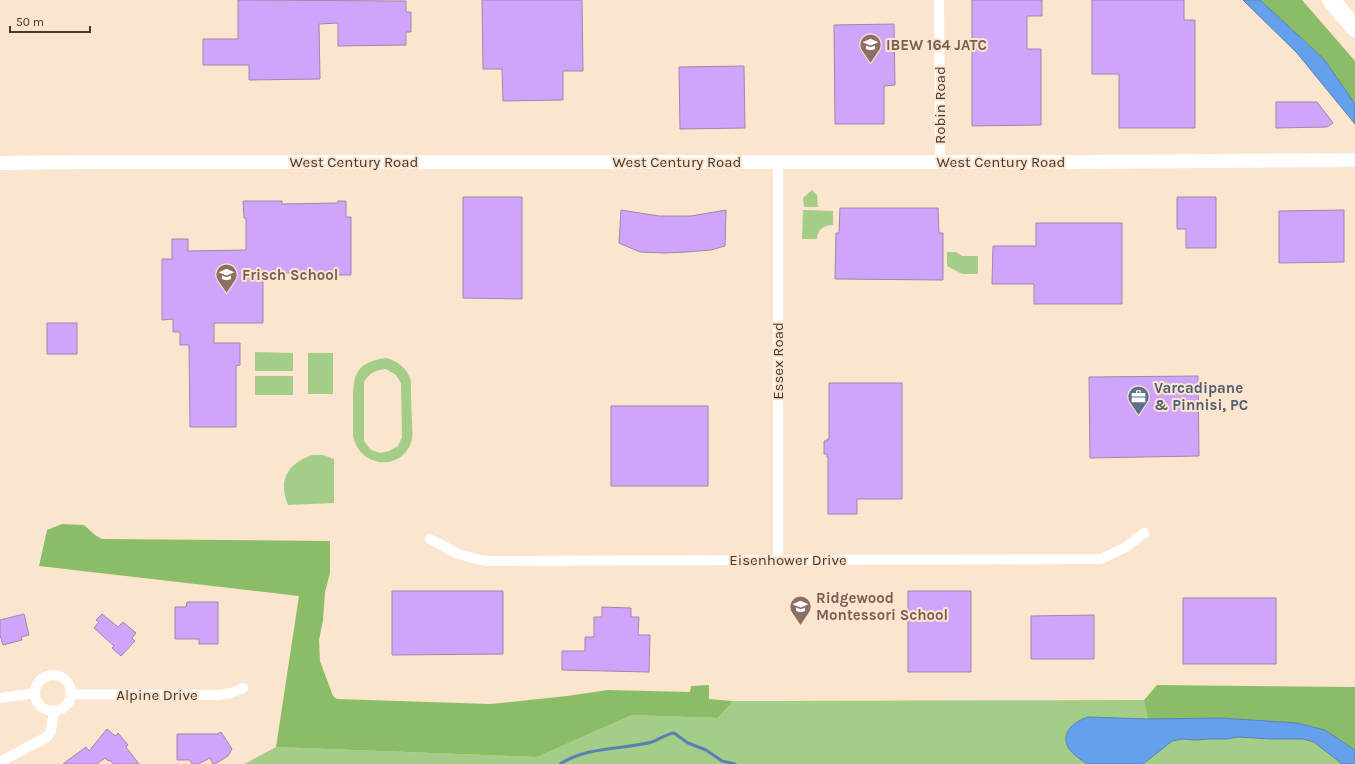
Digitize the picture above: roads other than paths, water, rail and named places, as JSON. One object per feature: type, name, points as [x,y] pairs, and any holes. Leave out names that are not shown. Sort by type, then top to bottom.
[{"type":"highway","points":[[1331,0],[1355,28]]},
{"type":"main road","name":"West Century Road","points":[[0,163],[1352,160]]},
{"type":"street","name":"Robin Road","points":[[939,0],[940,162]]},
{"type":"street","name":"Essex Road","points":[[778,162],[778,560]]},
{"type":"street","name":"Eisenhower Drive","points":[[430,539],[458,554],[485,561],[1101,559],[1126,547],[1144,533]]},
{"type":"street","points":[[56,675],[66,681],[69,685],[70,694],[68,702],[63,707],[54,710],[46,709],[41,706],[37,701],[35,693],[41,680],[46,677],[56,675]]},
{"type":"street","name":"Alpine Drive","points":[[70,694],[220,695],[231,693],[243,688]]},
{"type":"street","points":[[0,698],[35,693]]},
{"type":"street","points":[[0,762],[47,736],[51,731],[54,710]]},
{"type":"water","points":[[1243,0],[1260,0],[1324,59],[1355,104],[1355,124],[1297,53]]},
{"type":"water","points":[[1088,717],[1148,719],[1221,718],[1297,723],[1325,730],[1355,750],[1355,764],[1342,764],[1314,742],[1303,739],[1238,737],[1227,739],[1182,739],[1172,741],[1143,764],[1087,764],[1069,749],[1066,736],[1074,724]]},
{"type":"waterway","points":[[560,764],[571,758],[593,751],[640,745],[674,733],[688,743],[706,750],[722,761],[735,764]]},
{"type":"place","name":"IBEW 164 JATC","points":[[871,64]]},
{"type":"place","name":"Frisch School","points":[[227,294]]},
{"type":"place","name":"Varcadipane & Pinnisi, PC","points":[[1138,416]]},
{"type":"place","name":"Ridgewood Montessori School","points":[[800,626]]}]
